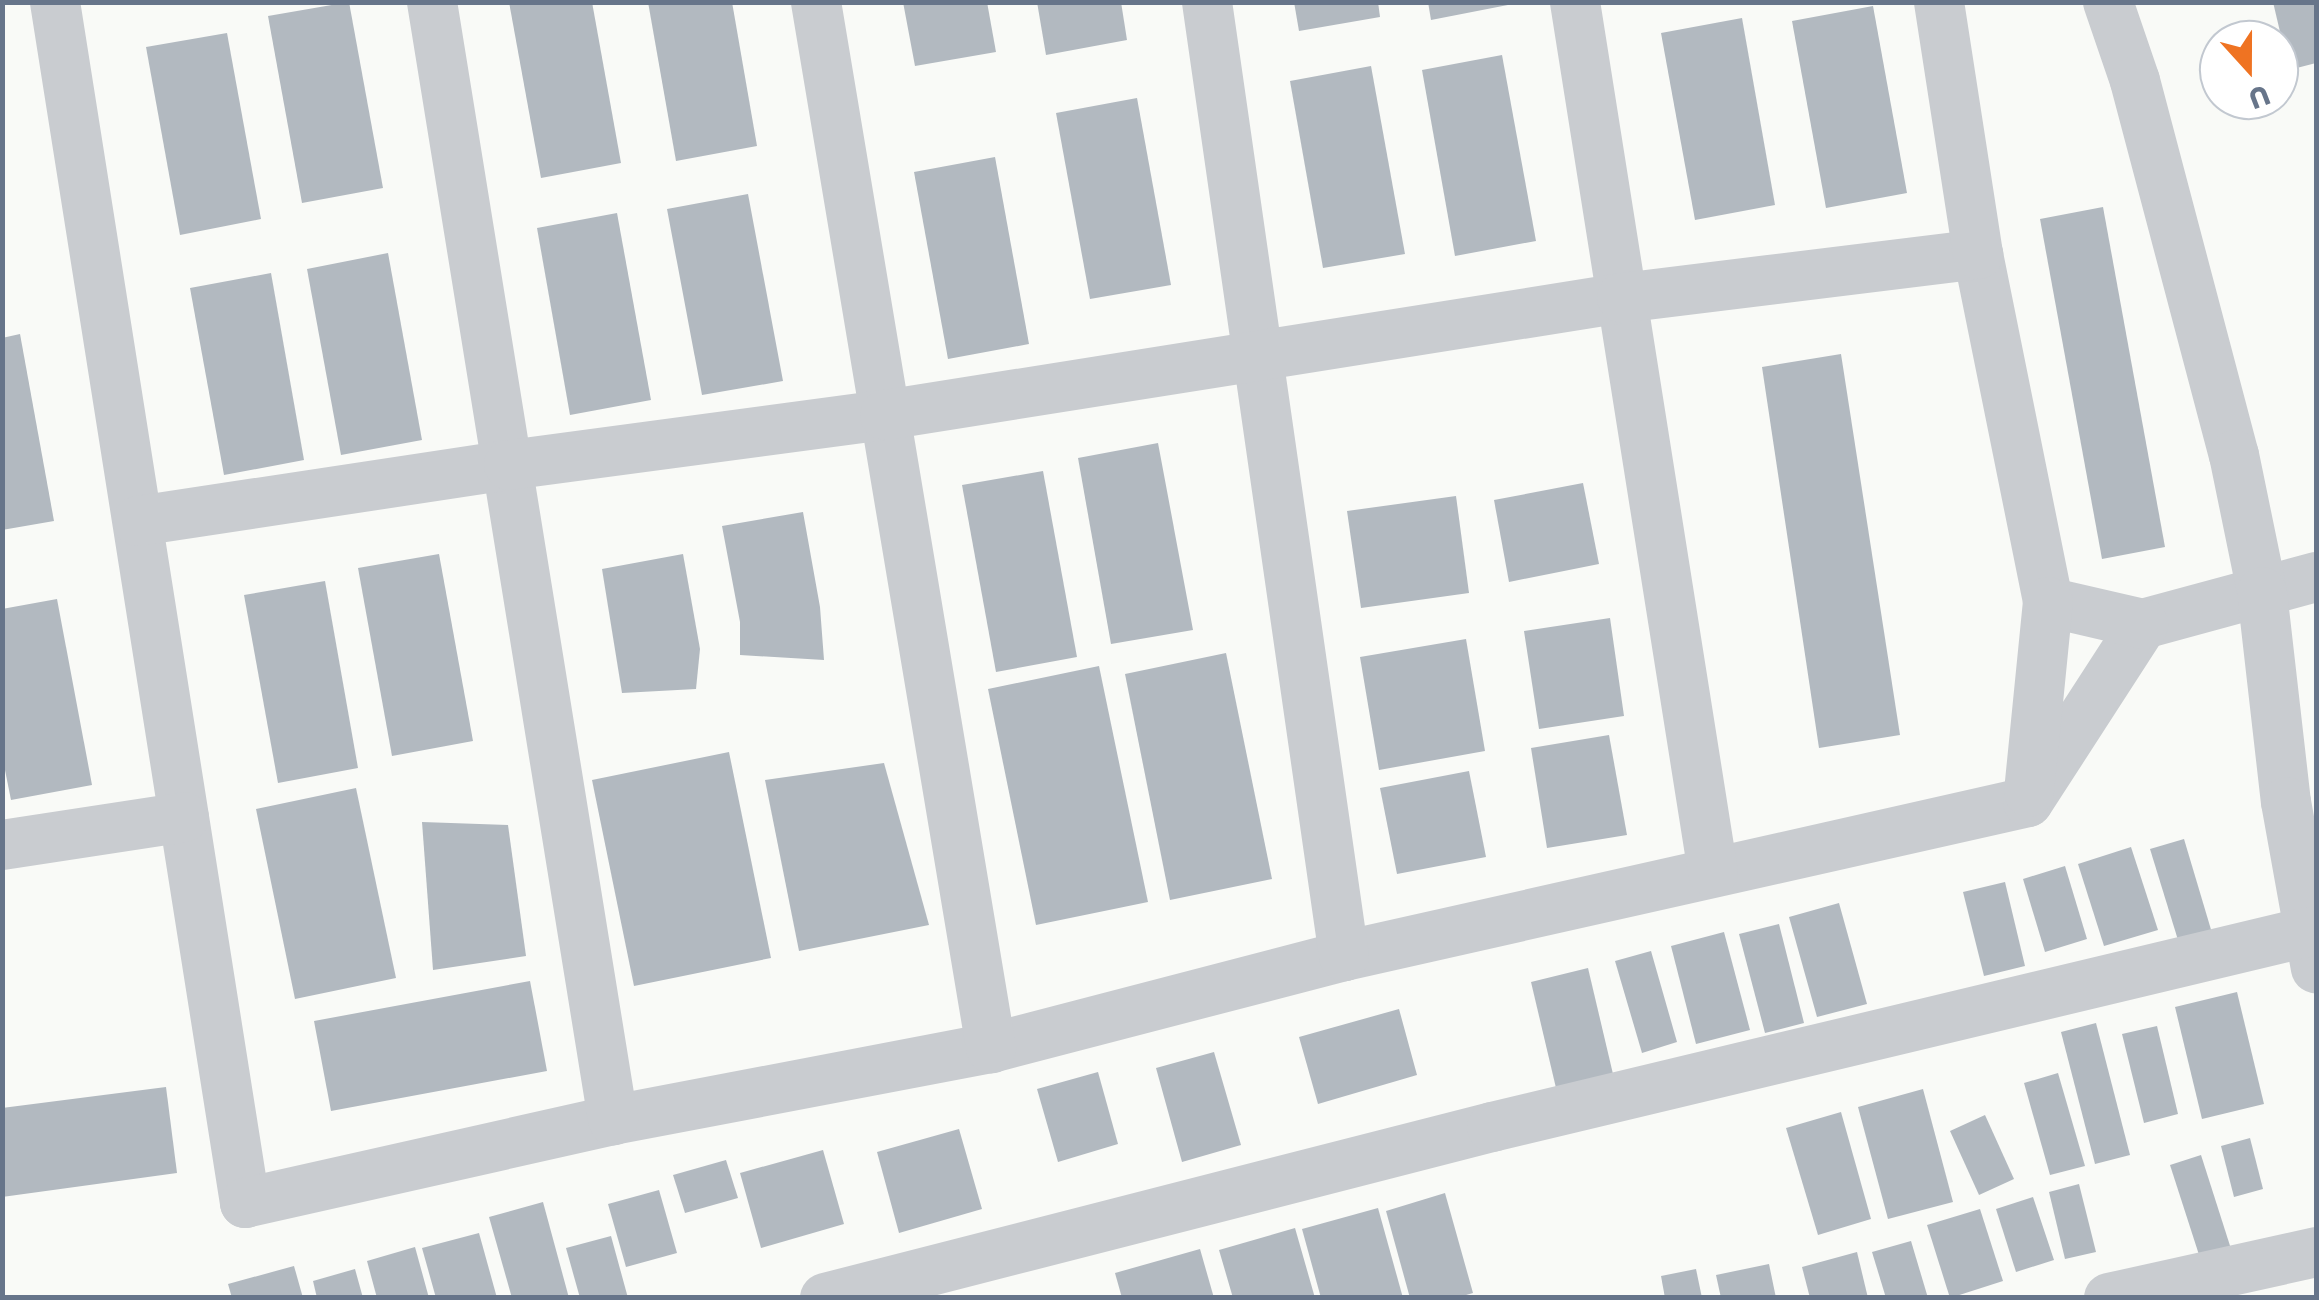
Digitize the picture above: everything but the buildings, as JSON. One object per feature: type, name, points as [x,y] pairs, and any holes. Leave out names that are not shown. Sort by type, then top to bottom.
[{"type":"street","points":[[55,2],[245,1203],[613,1120],[990,1048],[1344,956],[2028,802],[2143,624]]},
{"type":"street","points":[[432,2],[613,1120]]},
{"type":"street","points":[[816,2],[990,1048]]},
{"type":"street","points":[[1207,2],[1344,956]]},
{"type":"street","points":[[1575,2],[1712,872]]},
{"type":"street","points":[[1938,2],[1978,254],[2048,602],[2028,802]]},
{"type":"street","points":[[825,1298],[1492,1127],[2312,950],[2302,798],[2262,592],[2202,328],[2136,81],[2108,2]]},
{"type":"street","points":[[138,521],[509,465],[885,415],[1622,298],[1978,254]]},
{"type":"street","points":[[2048,602],[2143,624],[2316,577]]},
{"type":"street","points":[[2,844],[184,816]]},
{"type":"street","points":[[2110,1298],[2316,1252]]}]
